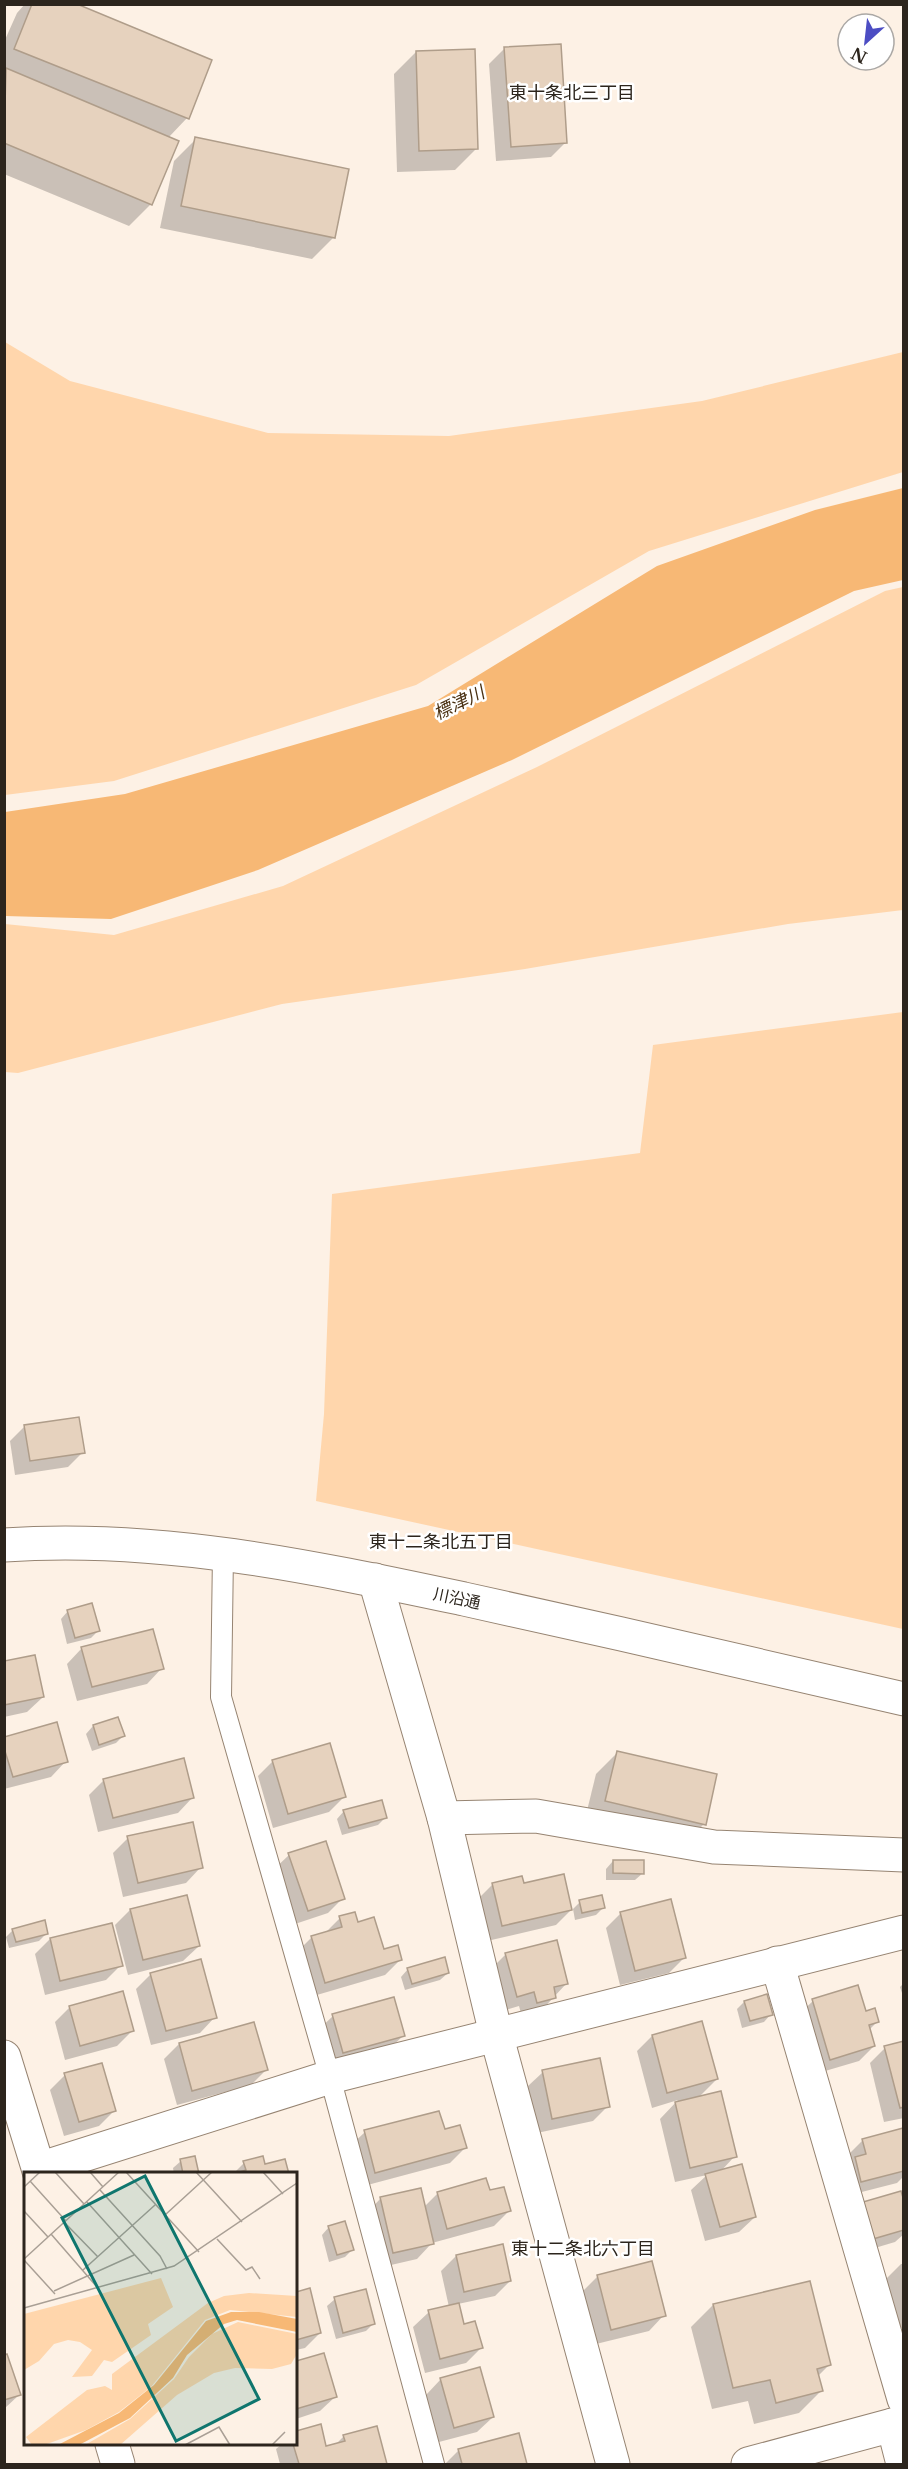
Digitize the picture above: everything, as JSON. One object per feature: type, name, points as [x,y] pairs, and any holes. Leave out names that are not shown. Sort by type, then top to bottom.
[{"type":"street","name":"川沿通","points":[[4,1545],[49,1542],[119,1544],[223,1553],[375,1580],[590,1626],[903,1699]]},
{"type":"street","points":[[375,1580],[444,1818],[496,2034],[613,2464]]},
{"type":"street","points":[[444,1818],[536,1816],[714,1847],[903,1855]]},
{"type":"street","points":[[4,2057],[40,2171],[330,2077],[903,1932]]},
{"type":"street","points":[[777,1963],[900,2415],[903,2464]]},
{"type":"street","points":[[748,2464],[900,2415]]},
{"type":"street","points":[[112,2445],[118,2464]]},
{"type":"lane","points":[[223,1553],[221,1697],[330,2077],[434,2464]]},
{"type":"shaded area","points":[[5,342],[70,381],[268,433],[449,436],[702,401],[903,352],[903,472],[649,551],[416,685],[114,781],[5,795]]},
{"type":"shaded area","points":[[903,587],[903,910],[788,924],[525,969],[282,1004],[18,1073],[5,1072],[5,924],[114,935],[283,886],[537,767],[885,591]]},
{"type":"shaded area","points":[[903,1012],[903,1629],[316,1501],[324,1414],[332,1194],[640,1153],[653,1045]]},
{"type":"water","name":"標津川","points":[[903,488],[903,580],[854,591],[512,760],[258,870],[111,919],[5,916],[5,812],[125,794],[428,706],[657,566],[815,510]]},
{"type":"building","points":[[32,4],[77,4],[212,60],[189,119],[14,49]]},
{"type":"building","points":[[561,44],[567,143],[511,147],[504,47]]},
{"type":"building","points":[[475,49],[478,149],[419,151],[416,51]]},
{"type":"building","points":[[6,68],[179,141],[152,205],[4,143]]},
{"type":"building","points":[[195,137],[349,169],[335,238],[181,206]]},
{"type":"building","points":[[79,1417],[85,1453],[30,1461],[24,1425]]},
{"type":"building","points":[[92,1603],[100,1631],[75,1638],[67,1610]]},
{"type":"building","points":[[153,1629],[164,1669],[92,1687],[81,1647]]},
{"type":"building","points":[[35,1655],[44,1697],[4,1705],[4,1661]]},
{"type":"building","points":[[118,1717],[125,1736],[99,1745],[93,1725]]},
{"type":"building","points":[[57,1722],[68,1762],[13,1777],[4,1748],[4,1737]]},
{"type":"building","points":[[330,1743],[346,1797],[288,1814],[272,1760]]},
{"type":"building","points":[[617,1751],[717,1774],[706,1825],[605,1801]]},
{"type":"building","points":[[184,1758],[194,1798],[113,1818],[103,1779]]},
{"type":"building","points":[[382,1800],[387,1818],[349,1828],[343,1810]]},
{"type":"building","points":[[193,1822],[203,1868],[138,1883],[127,1836]]},
{"type":"building","points":[[326,1841],[345,1899],[308,1911],[288,1853]]},
{"type":"building","points":[[613,1860],[644,1860],[644,1874],[613,1873]]},
{"type":"building","points":[[564,1874],[572,1910],[502,1926],[492,1883],[522,1876],[524,1883]]},
{"type":"building","points":[[187,1895],[200,1946],[143,1960],[130,1909]]},
{"type":"building","points":[[602,1895],[605,1908],[582,1913],[579,1900]]},
{"type":"building","points":[[671,1899],[686,1958],[635,1971],[620,1912]]},
{"type":"building","points":[[355,1912],[358,1922],[374,1917],[384,1949],[398,1945],[402,1960],[325,1983],[311,1936],[342,1927],[339,1916]]},
{"type":"building","points":[[45,1920],[48,1934],[16,1942],[12,1929]]},
{"type":"building","points":[[112,1923],[123,1966],[60,1981],[50,1938]]},
{"type":"building","points":[[557,1940],[568,1984],[554,1987],[556,1998],[537,2003],[534,1992],[517,1997],[505,1953]]},
{"type":"building","points":[[445,1957],[449,1973],[412,1984],[407,1968]]},
{"type":"building","points":[[201,1959],[217,2018],[166,2031],[150,1973]]},
{"type":"building","points":[[858,1985],[866,2011],[875,2008],[879,2022],[869,2025],[875,2046],[830,2060],[812,1999]]},
{"type":"building","points":[[123,1991],[134,2031],[80,2046],[69,2006]]},
{"type":"building","points":[[767,1994],[773,2015],[750,2021],[744,2001]]},
{"type":"building","points":[[394,1997],[405,2036],[343,2053],[332,2014]]},
{"type":"building","points":[[702,2021],[718,2079],[667,2093],[652,2035]]},
{"type":"building","points":[[254,2022],[268,2070],[192,2091],[179,2043]]},
{"type":"building","points":[[904,2041],[904,2107],[900,2108],[884,2046]]},
{"type":"building","points":[[600,2058],[610,2107],[552,2119],[542,2070]]},
{"type":"building","points":[[102,2063],[116,2111],[79,2122],[64,2073]]},
{"type":"building","points":[[721,2091],[737,2157],[690,2168],[675,2102]]},
{"type":"building","points":[[439,2111],[445,2129],[460,2125],[467,2148],[375,2173],[364,2130]]},
{"type":"building","points":[[903,2128],[904,2171],[861,2182],[855,2157],[866,2154],[862,2139]]},
{"type":"building","points":[[195,2156],[199,2172],[183,2172],[180,2159]]},
{"type":"building","points":[[263,2156],[265,2164],[285,2159],[288,2172],[240,2172],[246,2170],[243,2161]]},
{"type":"building","points":[[742,2164],[756,2217],[720,2227],[705,2174]]},
{"type":"building","points":[[486,2178],[490,2190],[504,2187],[511,2211],[447,2229],[437,2192]]},
{"type":"building","points":[[421,2188],[434,2244],[393,2253],[380,2197]]},
{"type":"building","points":[[901,2191],[904,2201],[904,2230],[873,2239],[863,2202]]},
{"type":"building","points":[[345,2221],[354,2250],[337,2255],[328,2226]]},
{"type":"building","points":[[503,2244],[511,2281],[464,2292],[456,2255]]},
{"type":"building","points":[[652,2261],[666,2316],[611,2330],[597,2275]]},
{"type":"building","points":[[810,2281],[831,2365],[817,2369],[823,2391],[776,2403],[770,2380],[733,2388],[713,2304]]},
{"type":"building","points":[[310,2288],[321,2333],[297,2340],[297,2292]]},
{"type":"building","points":[[366,2289],[375,2324],[343,2333],[334,2297]]},
{"type":"building","points":[[459,2303],[464,2324],[475,2321],[483,2348],[440,2359],[428,2310]]},
{"type":"building","points":[[324,2353],[337,2397],[297,2409],[297,2361]]},
{"type":"building","points":[[7,2354],[21,2395],[4,2400],[4,2355]]},
{"type":"building","points":[[480,2367],[494,2417],[454,2428],[440,2378]]},
{"type":"building","points":[[321,2424],[326,2446],[345,2441],[343,2435],[377,2426],[387,2464],[299,2464],[293,2445],[297,2445],[297,2431]]},
{"type":"building","points":[[519,2433],[527,2464],[462,2464],[458,2449]]},
{"type":"district","name":"東十条北三丁目","points":[[572,93]]},
{"type":"district","name":"東十二条北五丁目","points":[[441,1542]]},
{"type":"district","name":"東十二条北六丁目","points":[[583,2249]]}]
